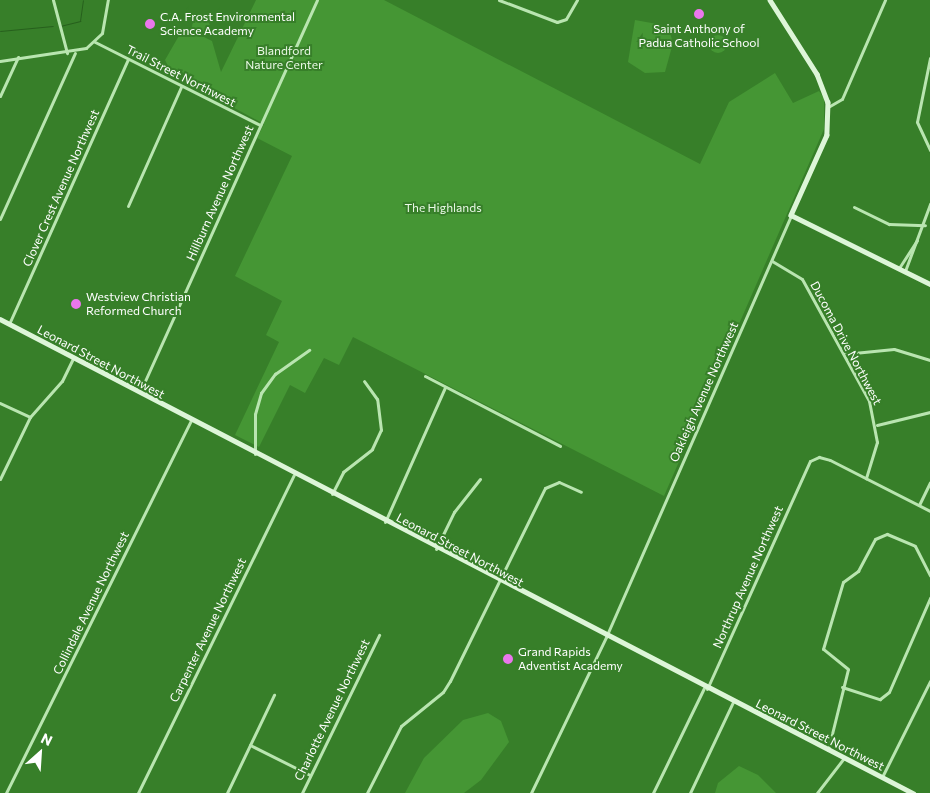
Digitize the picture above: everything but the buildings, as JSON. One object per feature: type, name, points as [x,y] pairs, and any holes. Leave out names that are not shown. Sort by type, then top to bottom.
[{"type":"main road","name":"Oakleigh Avenue Northwest","points":[[770,0],[823,86],[828,107],[826,135],[791,215]]},
{"type":"main road","points":[[791,215],[930,284]]},
{"type":"main road","name":"Leonard Street Northwest","points":[[0,319],[498,582],[912,793]]},
{"type":"street","points":[[53,0],[67,53]]},
{"type":"street","points":[[0,61],[75,53],[95,42],[105,26],[108,0]]},
{"type":"street","name":"Hillburn Avenue Northwest","points":[[139,393],[317,0]]},
{"type":"street","points":[[500,0],[557,22],[566,19],[577,0]]},
{"type":"street","points":[[828,107],[842,99],[885,0]]},
{"type":"street","name":"Trail Street Northwest","points":[[95,42],[260,125]]},
{"type":"street","points":[[0,219],[75,53]]},
{"type":"street","points":[[0,96],[18,58]]},
{"type":"street","points":[[930,58],[916,122],[930,150]]},
{"type":"street","name":"Clover Crest Avenue Northwest","points":[[9,324],[128,59]]},
{"type":"street","points":[[128,206],[182,87]]},
{"type":"street","points":[[905,271],[925,225],[930,204]]},
{"type":"street","points":[[854,207],[889,224],[925,225]]},
{"type":"street","name":"Oakleigh Avenue Northwest","points":[[531,793],[606,637],[791,215]]},
{"type":"street","points":[[899,268],[918,240]]},
{"type":"street","name":"Ducoma Drive Northwest","points":[[772,261],[802,279],[844,354],[877,425],[875,455],[866,478]]},
{"type":"street","points":[[844,354],[894,349],[930,360]]},
{"type":"street","points":[[255,454],[255,414],[261,393],[275,374],[309,350]]},
{"type":"street","points":[[0,479],[30,417],[62,381],[73,358]]},
{"type":"street","points":[[425,376],[560,446]]},
{"type":"street","points":[[332,494],[343,472],[372,449],[379,435],[377,399],[364,380]]},
{"type":"street","points":[[385,522],[445,387]]},
{"type":"street","points":[[0,403],[30,417]]},
{"type":"street","points":[[877,425],[930,412]]},
{"type":"street","name":"Collindale Avenue Northwest","points":[[6,793],[191,420]]},
{"type":"street","name":"Northrup Avenue Northwest","points":[[653,793],[706,688],[810,461],[824,457],[866,478]]},
{"type":"street","name":"Carpenter Avenue Northwest","points":[[138,793],[294,475]]},
{"type":"street","points":[[866,478],[930,511]]},
{"type":"street","points":[[436,549],[454,512],[480,479]]},
{"type":"street","points":[[367,793],[401,726],[444,692],[545,488],[559,482],[580,492]]},
{"type":"street","points":[[919,505],[930,482]]},
{"type":"street","points":[[828,750],[847,665],[823,649],[835,622],[832,609],[837,593],[858,571],[868,547],[880,535],[908,540],[930,575]]},
{"type":"street","points":[[842,687],[880,699],[889,692],[930,598]]},
{"type":"street","name":"Charlotte Avenue Northwest","points":[[302,793],[379,635]]},
{"type":"street","points":[[882,777],[930,681]]},
{"type":"street","points":[[226,793],[274,695]]},
{"type":"street","points":[[690,793],[733,702]]},
{"type":"street","points":[[250,746],[310,775]]},
{"type":"street","points":[[817,793],[844,758]]},
{"type":"green space","name":"The Highlands","points":[[256,0],[384,0],[700,164],[729,102],[775,73],[793,103],[819,91],[824,98],[824,129],[664,496],[353,337],[339,365],[324,358],[305,393],[290,385],[259,447],[235,435],[279,342],[266,335],[282,301],[235,276],[292,156],[257,138],[264,124],[172,74],[165,60],[184,27],[212,41],[221,72]]},
{"type":"green space","points":[[201,18],[207,21],[210,27],[207,33],[201,36],[195,33],[192,27],[195,21]]},
{"type":"green space","points":[[635,20],[668,26],[673,43],[665,72],[645,73],[628,62]]},
{"type":"green space","points":[[714,35],[722,35],[727,40],[725,51],[714,53],[709,48],[709,40]]},
{"type":"green space","points":[[488,713],[501,721],[509,742],[481,780],[464,793],[405,793],[424,758],[463,720]]},
{"type":"green space","points":[[739,766],[758,775],[776,793],[715,793],[718,783]]},
{"type":"waterway","points":[[60,26],[80,21],[83,0]]},
{"type":"waterway","points":[[0,31],[53,26]]},
{"type":"place","name":"Saint Anthony of Padua Catholic School","points":[[699,14]]},
{"type":"place","name":"C.A. Frost Environmental Science Academy","points":[[150,24]]},
{"type":"place","name":"Westview Christian Reformed Church","points":[[76,304]]},
{"type":"place","name":"Grand Rapids Adventist Academy","points":[[508,659]]},
{"type":"park label","name":"Blandford Nature Center","points":[[284,58]]}]
